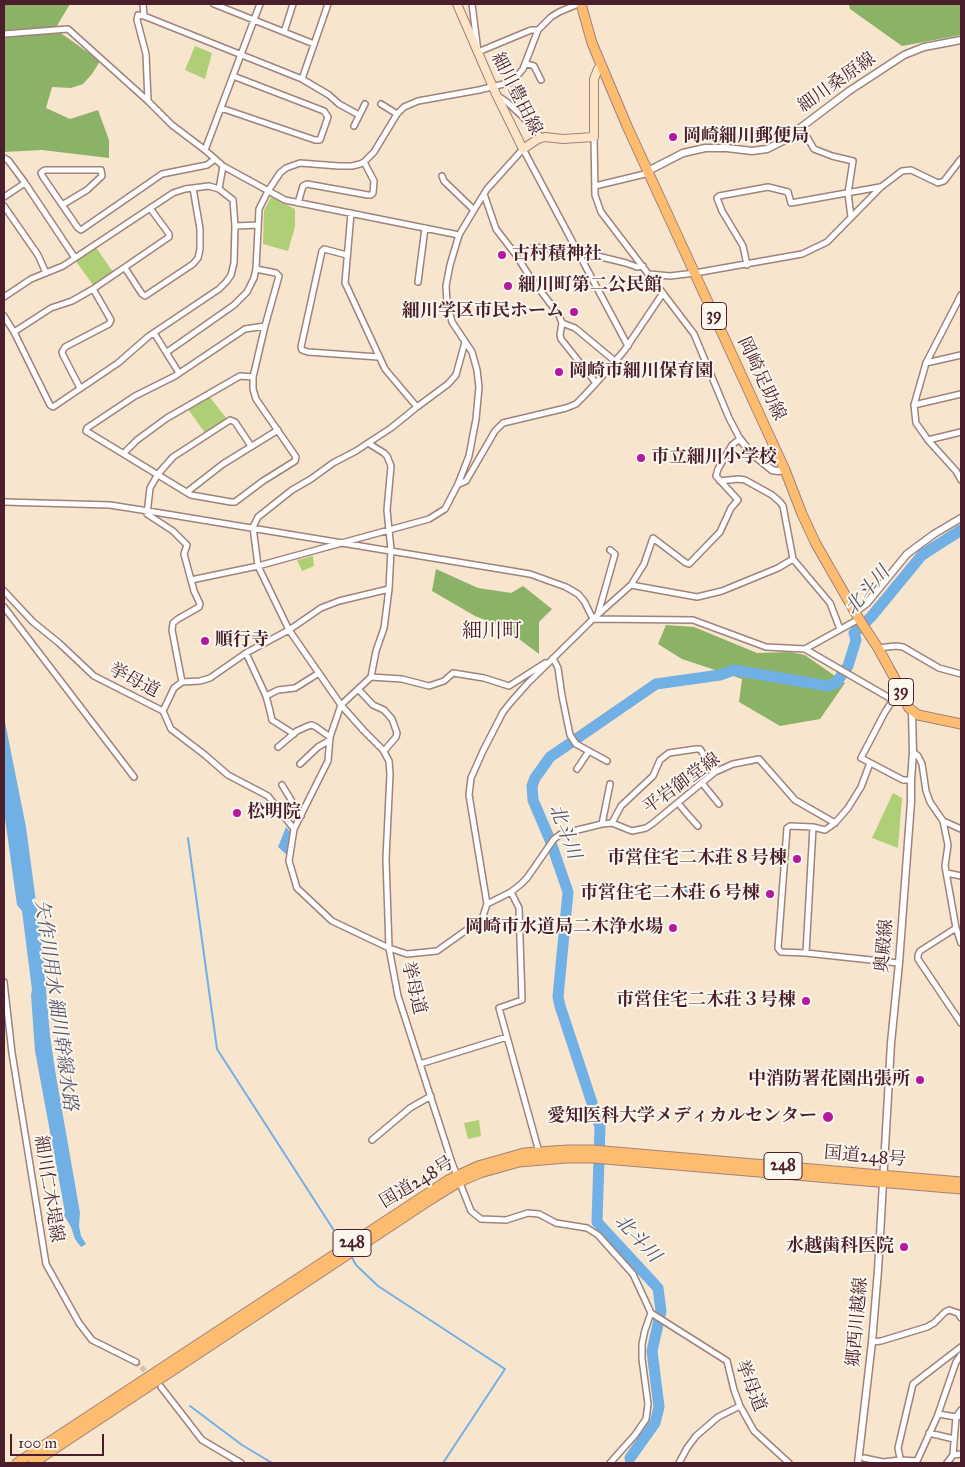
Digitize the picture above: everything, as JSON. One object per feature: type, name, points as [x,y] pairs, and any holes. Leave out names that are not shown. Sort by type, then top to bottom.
[{"type":"main road","name":"細川豊田線","points":[[457,4],[494,91],[523,149],[542,138],[594,137]]},
{"type":"main road","name":"岡崎足助線","points":[[580,4],[592,43],[627,126],[785,470],[816,544],[878,648],[912,712]]},
{"type":"main road","points":[[594,137],[594,78],[601,65]]},
{"type":"main road","name":"39","points":[[912,712],[961,724]]},
{"type":"main road","name":"国道248号","points":[[17,1463],[134,1390],[478,1166],[524,1153],[568,1150],[593,1154],[884,1179],[961,1182]]},
{"type":"main road","name":"国道248号","points":[[458,1178],[519,1162],[593,1154]]},
{"type":"main road","name":"国道248号","points":[[884,1179],[961,1190]]},
{"type":"main road","name":"国道248号","points":[[33,1463],[134,1390]]},
{"type":"street","points":[[143,4],[144,16]]},
{"type":"street","points":[[214,4],[226,6],[254,20],[314,44]]},
{"type":"street","points":[[205,150],[260,4]]},
{"type":"street","points":[[284,32],[293,4]]},
{"type":"street","points":[[302,79],[328,4]]},
{"type":"street","points":[[472,4],[478,52],[531,30],[538,30]]},
{"type":"street","points":[[167,352],[240,301],[250,286],[256,269],[259,209],[268,190],[280,173],[286,168],[300,163],[340,166],[356,165],[364,162],[374,152],[404,107],[418,101],[494,91],[512,82],[521,73],[538,30],[559,12],[580,4]]},
{"type":"street","points":[[148,101],[146,54],[137,20],[138,15],[302,79],[359,115]]},
{"type":"street","points":[[4,34],[68,29],[172,125],[223,166],[285,200],[459,235]]},
{"type":"street","name":"細川桑原線","points":[[648,172],[683,153],[705,148],[752,151],[767,149],[783,141],[849,91],[904,56],[924,47],[961,40]]},
{"type":"street","points":[[525,64],[534,66],[541,80]]},
{"type":"street","points":[[221,108],[315,140],[320,140],[328,117],[324,111],[233,76]]},
{"type":"street","points":[[494,91],[522,116],[542,138]]},
{"type":"street","points":[[354,126],[365,104]]},
{"type":"street","points":[[382,104],[398,114]]},
{"type":"street","points":[[801,127],[814,148],[832,156],[853,161],[848,193],[850,217]]},
{"type":"street","points":[[594,137],[596,198],[604,217],[650,274],[694,334],[729,418],[740,439],[750,452],[772,470],[785,470]]},
{"type":"street","points":[[192,580],[258,566],[434,517],[445,508],[458,484],[469,456],[476,419],[479,387],[473,357],[452,322],[446,303],[446,286],[459,235],[487,189],[523,149],[628,346]]},
{"type":"street","points":[[4,158],[8,160],[25,183],[75,258]]},
{"type":"street","points":[[62,205],[87,190],[102,176],[101,170],[43,171],[43,177],[62,205],[78,228],[82,230],[162,174],[207,165],[215,159]]},
{"type":"street","points":[[650,274],[670,276],[695,273],[802,254],[827,242],[881,187],[902,170],[911,170],[938,183],[944,181],[961,159]]},
{"type":"street","points":[[298,203],[303,186],[307,184],[371,195],[374,181],[364,162]]},
{"type":"street","points":[[219,189],[223,166]]},
{"type":"street","points":[[595,186],[648,172]]},
{"type":"street","points":[[442,176],[444,181],[474,210]]},
{"type":"street","points":[[4,197],[25,183]]},
{"type":"street","points":[[4,297],[26,282],[63,266],[172,193],[208,186],[219,189],[234,200],[234,263],[231,275],[220,289],[154,333],[118,362],[53,407],[4,316]]},
{"type":"street","points":[[747,265],[742,246],[722,212],[717,198],[719,196],[768,187],[788,192],[790,203],[881,187]]},
{"type":"street","points":[[125,268],[145,296],[196,261],[199,254],[200,229],[193,188]]},
{"type":"street","points":[[484,194],[496,229],[559,316],[562,323],[561,339],[596,384]]},
{"type":"street","points":[[4,206],[38,255],[46,272]]},
{"type":"street","points":[[14,332],[51,308],[72,301],[93,289],[169,237],[169,234],[150,208]]},
{"type":"street","points":[[351,213],[347,254],[347,287],[378,357],[388,374],[417,407]]},
{"type":"street","points":[[235,226],[258,225]]},
{"type":"street","points":[[418,282],[425,228]]},
{"type":"street","points":[[534,247],[577,251],[636,267],[643,266]]},
{"type":"street","points":[[347,254],[322,251],[301,347],[302,350],[308,352],[378,357]]},
{"type":"street","points":[[256,269],[276,272],[279,276],[253,377],[254,395],[296,457],[295,461],[233,502],[193,495],[86,431],[85,429],[135,396],[179,373],[245,329],[265,326]]},
{"type":"street","points":[[80,388],[62,352],[65,347],[108,324],[111,320],[93,289]]},
{"type":"street","points":[[458,484],[466,481],[495,431],[503,422],[576,404],[616,362],[663,293]]},
{"type":"street","points":[[961,295],[926,363],[914,406],[916,423],[928,440],[958,470],[961,480]]},
{"type":"street","points":[[562,323],[575,328],[616,362]]},
{"type":"street","points":[[154,333],[179,373]]},
{"type":"street","points":[[465,342],[457,371],[453,379],[441,391],[391,428],[356,451],[332,463],[311,479],[292,490],[258,517],[253,527],[258,566],[289,630],[341,705],[384,751],[388,761],[390,774],[386,859],[389,948],[407,954],[437,951],[482,919],[487,904],[469,795],[471,778],[503,712],[527,684],[631,585],[644,564],[653,538],[689,564],[720,532],[731,508],[738,500],[716,476],[718,469],[732,446],[740,439]]},
{"type":"street","points":[[926,363],[961,355]]},
{"type":"street","points":[[124,454],[137,440],[167,418],[240,376],[253,377]]},
{"type":"street","points":[[914,406],[961,394]]},
{"type":"street","points":[[182,682],[172,630],[173,623],[199,607],[200,604],[194,591],[184,554],[187,545],[148,514],[150,488],[158,474],[173,457],[230,420],[235,422],[251,446]]},
{"type":"street","points":[[187,492],[223,464],[278,430]]},
{"type":"street","points":[[928,440],[961,432]]},
{"type":"street","points":[[294,829],[328,761],[330,738],[341,705],[371,677],[376,651],[384,628],[391,550],[387,510],[391,466],[384,453],[368,443]]},
{"type":"street","points":[[720,481],[745,480],[772,495],[780,502],[783,506],[793,560],[830,604],[840,629]]},
{"type":"street","points":[[4,502],[110,505],[148,510],[530,574],[566,587],[578,594],[584,601],[593,620]]},
{"type":"street","points":[[805,649],[860,620],[867,603],[907,554],[934,534],[961,518]]},
{"type":"street","points":[[598,615],[615,554],[610,550]]},
{"type":"street","points":[[631,585],[697,597],[722,591],[793,560]]},
{"type":"street","points":[[163,711],[174,688],[182,682],[200,681],[210,678],[246,653],[289,630],[321,608],[339,601],[389,589]]},
{"type":"street","name":"挙母道","points":[[4,591],[33,622],[59,643],[94,676],[163,711],[171,729],[228,775],[268,796],[294,829],[289,861],[297,888],[332,921],[389,948],[398,996],[458,1178],[471,1211],[481,1219],[506,1220],[528,1213],[538,1214],[556,1223],[587,1228],[598,1235],[634,1274],[651,1313],[727,1361],[740,1406],[754,1431],[790,1463]]},
{"type":"street","points":[[4,607],[134,777]]},
{"type":"street","points":[[593,620],[693,620],[766,648],[805,649],[893,700],[906,701]]},
{"type":"street","points":[[878,648],[903,647],[939,668],[961,674]]},
{"type":"street","points":[[246,653],[266,696],[272,720],[294,734]]},
{"type":"street","points":[[371,677],[402,679],[429,686],[444,681],[453,674],[484,678],[509,686],[554,658]]},
{"type":"street","points":[[554,658],[558,668],[570,734],[576,744],[607,761]]},
{"type":"street","points":[[266,696],[278,690],[295,688],[319,673]]},
{"type":"street","points":[[358,689],[373,705],[384,710],[392,719],[396,737],[384,751]]},
{"type":"street","points":[[893,700],[885,712],[862,759],[903,780],[911,780]]},
{"type":"street","name":"奥殿線","points":[[884,1179],[891,1043],[907,858],[913,752],[912,712]]},
{"type":"street","points":[[278,747],[303,728],[312,725],[330,738]]},
{"type":"street","points":[[300,764],[330,738]]},
{"type":"street","points":[[612,823],[622,806],[653,776],[660,760],[670,753],[700,749],[715,772]]},
{"type":"street","points":[[577,769],[589,751]]},
{"type":"street","points":[[913,752],[918,756],[922,764],[926,791],[930,802],[943,822],[948,845],[945,866],[956,928],[961,943]]},
{"type":"street","name":"平岩御堂線","points":[[511,892],[527,878],[554,839],[561,834],[612,823],[632,831],[646,828],[715,772],[733,764],[758,759],[795,800],[835,823]]},
{"type":"street","points":[[870,763],[861,787],[848,808],[835,823],[825,830],[813,827],[790,826],[787,828],[778,948],[781,952],[899,963]]},
{"type":"street","points":[[702,783],[719,804]]},
{"type":"street","points":[[602,824],[610,784]]},
{"type":"street","points":[[282,785],[300,816]]},
{"type":"street","points":[[678,803],[698,826]]},
{"type":"street","points":[[943,822],[961,829]]},
{"type":"street","points":[[806,953],[813,827]]},
{"type":"street","points":[[947,873],[961,876]]},
{"type":"street","points":[[487,904],[511,892],[519,908],[522,1000],[499,1008],[540,1152]]},
{"type":"street","points":[[956,928],[920,952],[918,959],[961,1023]]},
{"type":"street","name":"細川仁木堤線","points":[[4,982],[12,1053],[46,1264],[79,1323],[92,1340],[136,1362]]},
{"type":"street","points":[[420,1064],[507,1037]]},
{"type":"street","points":[[372,1140],[410,1108],[431,1096]]},
{"type":"street","name":"郷西川越線","points":[[858,1463],[872,1342],[884,1179]]},
{"type":"street","points":[[872,1342],[927,1327],[949,1310],[960,1313]]},
{"type":"street","points":[[610,1463],[635,1435],[646,1419],[648,1404],[642,1344],[651,1313]]},
{"type":"street","points":[[900,1462],[898,1448],[913,1384],[961,1347]]},
{"type":"street","points":[[917,1461],[960,1359]]},
{"type":"street","points":[[161,1387],[202,1440],[241,1463]]},
{"type":"street","points":[[679,1463],[696,1436],[718,1417],[740,1406]]},
{"type":"street","points":[[947,1463],[953,1455],[954,1439],[961,1410]]},
{"type":"street","points":[[938,1414],[959,1417]]},
{"type":"street","points":[[929,1433],[954,1439]]},
{"type":"street","points":[[953,1455],[961,1454]]},
{"type":"street","points":[[864,1458],[883,1462],[917,1461],[923,1463]]},
{"type":"green space","points":[[4,4],[70,4],[55,29],[100,61],[83,84],[71,88],[52,87],[46,108],[70,119],[98,110],[109,140],[109,158],[42,150],[4,152]]},
{"type":"green space","points":[[849,4],[961,4],[961,35],[902,46],[850,9]]},
{"type":"green space","points":[[195,46],[212,53],[205,79],[185,70]]},
{"type":"green space","points":[[271,197],[295,209],[295,227],[288,251],[263,244],[264,210]]},
{"type":"green space","points":[[95,246],[113,272],[93,285],[75,260]]},
{"type":"green space","points":[[209,396],[227,419],[205,433],[188,409]]},
{"type":"green space","points":[[313,556],[314,566],[302,571],[297,560]]},
{"type":"green space","points":[[436,569],[478,588],[511,593],[523,586],[552,609],[539,622],[539,654],[503,627],[475,616],[432,591]]},
{"type":"green space","points":[[666,625],[694,627],[757,653],[790,652],[805,655],[845,683],[820,719],[780,726],[739,702],[742,679],[682,659],[658,644]]},
{"type":"green space","points":[[893,793],[902,798],[898,848],[872,838]]},
{"type":"green space","points":[[479,1120],[481,1136],[468,1139],[464,1123]]},
{"type":"water","name":"矢作川用水 細川幹線水路","points":[[4,717],[26,827],[43,954],[50,1036],[80,1213],[79,1226],[81,1236],[86,1244],[81,1247],[75,1239],[64,1215],[65,1212],[35,1051],[32,990],[22,911],[17,905],[4,811]]},
{"type":"water","points":[[286,827],[291,833],[288,856],[278,847]]},
{"type":"water","points":[[681,884],[699,887],[698,900],[680,898]]},
{"type":"waterway","name":"北斗川","points":[[630,1458],[655,1423],[659,1407],[652,1351],[661,1311],[658,1288],[597,1222],[600,1127],[558,997],[568,892],[550,840],[533,800],[532,786],[535,778],[550,757],[656,684],[720,675],[734,670],[828,686],[836,683],[848,666],[856,640],[854,633],[871,617],[922,555],[961,530]]},
{"type":"waterway","points":[[188,838],[217,1049],[344,1246]]},
{"type":"waterway","points":[[351,1256],[356,1265],[378,1286],[505,1369],[443,1463]]},
{"type":"waterway","points":[[190,1406],[242,1445],[272,1463]]},
{"type":"waterway","name":"北斗川","points":[[625,1463],[630,1458]]},
{"type":"tunnel","points":[[136,1362],[161,1387]]},
{"type":"place","name":"岡崎細川郵便局","points":[[673,137]]},
{"type":"place","name":"古村積神社","points":[[502,255]]},
{"type":"place","name":"細川町第二公民館","points":[[508,286]]},
{"type":"place","name":"細川学区市民ホーム","points":[[574,312]]},
{"type":"place","name":"岡崎市細川保育園","points":[[559,372]]},
{"type":"place","name":"市立細川小学校","points":[[641,458]]},
{"type":"place","name":"順行寺","points":[[205,641]]},
{"type":"place","name":"松明院","points":[[237,813]]},
{"type":"place","name":"市営住宅二木荘８号棟","points":[[797,859]]},
{"type":"place","name":"市営住宅二木荘６号棟","points":[[770,894]]},
{"type":"place","name":"岡崎市水道局二木浄水場","points":[[673,928]]},
{"type":"place","name":"市営住宅二木荘３号棟","points":[[806,1001]]},
{"type":"place","name":"中消防署花園出張所","points":[[920,1080]]},
{"type":"place","name":"愛知医科大学メディカルセンター","points":[[828,1117]]},
{"type":"place","name":"水越歯科医院","points":[[904,1247]]},
{"type":"district","name":"細川町","points":[[492,632]]}]
